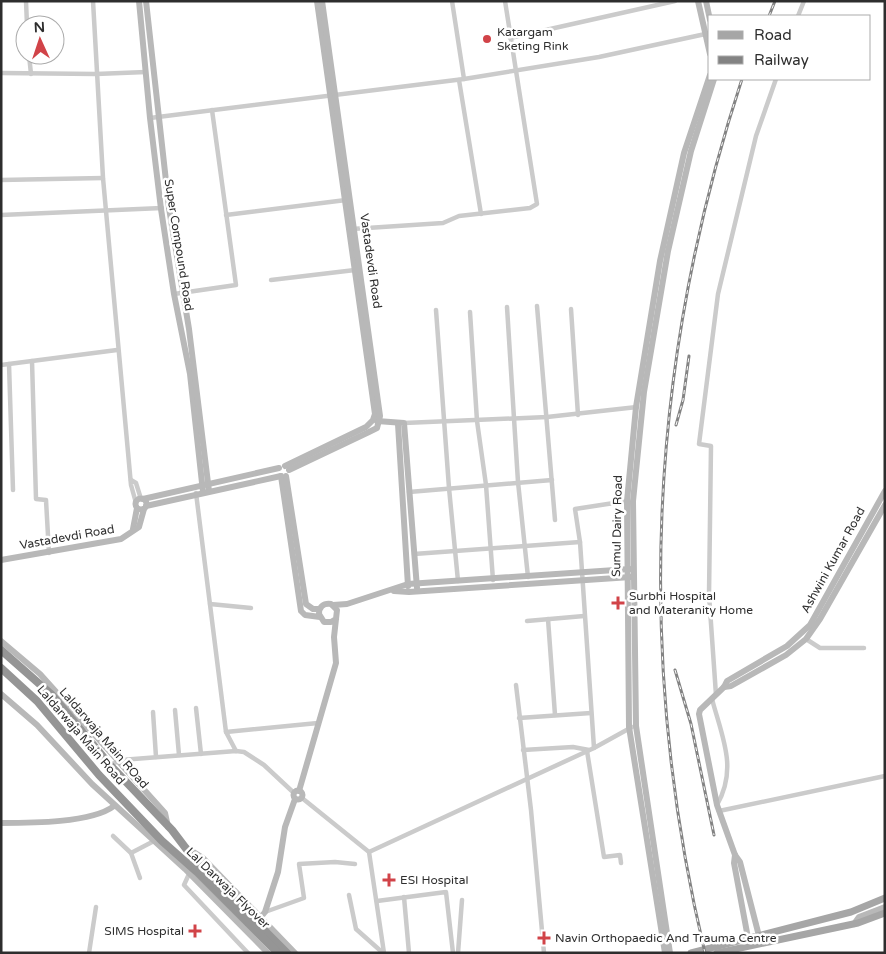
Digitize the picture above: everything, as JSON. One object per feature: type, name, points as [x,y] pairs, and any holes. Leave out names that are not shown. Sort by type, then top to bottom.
[{"type":"highway","name":"Laldarwaja Main ROad","points":[[1,650],[52,695],[110,765],[184,846]]},
{"type":"highway","name":"Laldarwaja Main Road","points":[[1,668],[37,701],[158,843]]},
{"type":"highway","name":"Lal Darwaja Flyover","points":[[158,843],[193,873],[278,953]]},
{"type":"highway","name":"Lal Darwaja Flyover","points":[[184,846],[198,863],[289,953]]},
{"type":"main road","points":[[691,953],[851,912],[885,898]]},
{"type":"main road","points":[[717,953],[854,924],[885,913]]},
{"type":"street","points":[[26,1],[27,15]]},
{"type":"street","points":[[93,1],[96,74],[117,350],[131,480],[141,504]]},
{"type":"street","name":"Super Compound Road","points":[[139,1],[161,208],[174,294],[190,374],[205,484]]},
{"type":"street","name":"Super Compound Road","points":[[146,1],[169,208],[200,401],[205,484],[203,492]]},
{"type":"street","name":"Vastadevdi Road","points":[[317,1],[334,96],[376,421]]},
{"type":"street","name":"Vastadevdi Road","points":[[322,1],[352,229],[377,384],[376,421]]},
{"type":"street","points":[[452,1],[481,214]]},
{"type":"street","points":[[352,229],[443,223],[459,216],[530,208],[537,204],[504,1]]},
{"type":"street","points":[[510,38],[674,1]]},
{"type":"street","points":[[150,118],[462,80],[708,34],[698,1]]},
{"type":"street","points":[[706,1],[709,15]]},
{"type":"street","points":[[798,15],[804,1]]},
{"type":"street","points":[[30,65],[30,74]]},
{"type":"street","points":[[1,73],[96,74],[146,72]]},
{"type":"street","name":"Sumul Dairy Road","points":[[665,953],[632,727],[627,501],[657,277],[684,153],[708,80]]},
{"type":"street","points":[[657,277],[714,80]]},
{"type":"street","points":[[718,808],[726,789],[729,762],[714,697],[709,595],[711,446],[699,444],[718,294],[756,136],[776,80]]},
{"type":"street","points":[[174,294],[236,285],[212,110]]},
{"type":"street","points":[[1,180],[104,178]]},
{"type":"street","points":[[226,215],[346,200]]},
{"type":"street","points":[[1,215],[169,208]]},
{"type":"street","points":[[271,280],[356,270]]},
{"type":"street","points":[[537,306],[548,417],[555,520]]},
{"type":"street","points":[[507,307],[518,482],[528,577]]},
{"type":"street","points":[[571,309],[578,414]]},
{"type":"street","points":[[436,310],[448,488],[458,581]]},
{"type":"street","points":[[470,312],[478,421],[492,549],[493,582]]},
{"type":"street","points":[[1,365],[117,350]]},
{"type":"street","points":[[32,361],[36,499],[46,500],[49,553]]},
{"type":"street","points":[[9,364],[13,490]]},
{"type":"street","points":[[141,504],[203,492],[284,472],[377,428],[376,421],[445,423],[548,417],[639,407],[630,569],[582,576],[493,582],[458,581],[408,584],[392,591],[348,604],[324,604],[319,609],[313,609],[306,604],[284,472]]},
{"type":"street","points":[[401,423],[417,591]]},
{"type":"street","points":[[401,423],[409,592]]},
{"type":"street","points":[[141,504],[205,484],[284,472]]},
{"type":"street","points":[[284,472],[300,608],[305,615],[320,617],[326,622],[334,637]]},
{"type":"street","points":[[409,492],[552,480]]},
{"type":"street","name":"Ashwini Kumar Road","points":[[789,648],[813,620],[885,491]]},
{"type":"street","points":[[203,492],[210,604],[226,732],[236,751]]},
{"type":"street","points":[[621,863],[620,855],[604,857],[590,749],[591,713],[580,542],[575,509],[627,501]]},
{"type":"street","name":"Vastadevdi Road","points":[[1,560],[121,539],[133,529],[139,527],[141,504]]},
{"type":"street","name":"Ashwini Kumar Road","points":[[758,936],[740,862],[735,856],[718,808],[699,714],[703,705],[724,687],[726,681],[806,639],[820,619],[885,505]]},
{"type":"street","points":[[414,554],[580,542]]},
{"type":"street","points":[[392,591],[409,592],[528,577],[630,577]]},
{"type":"street","points":[[210,604],[250,608]]},
{"type":"street","points":[[326,622],[337,616],[348,604]]},
{"type":"street","points":[[263,915],[278,872],[285,827],[297,795],[336,663],[334,637],[337,616],[333,605]]},
{"type":"street","points":[[319,609],[320,617]]},
{"type":"street","points":[[527,621],[584,616]]},
{"type":"street","points":[[548,619],[554,715]]},
{"type":"street","points":[[806,639],[820,648],[864,648]]},
{"type":"street","points":[[1,641],[40,674],[165,813],[168,827]]},
{"type":"street","points":[[516,685],[544,953]]},
{"type":"street","points":[[1,694],[37,725],[114,806],[158,843],[131,853]]},
{"type":"street","points":[[196,708],[201,754]]},
{"type":"street","points":[[174,710],[179,756]]},
{"type":"street","points":[[153,712],[156,757]]},
{"type":"street","points":[[520,718],[591,713]]},
{"type":"street","points":[[226,732],[318,723]]},
{"type":"street","points":[[369,852],[527,779],[632,727],[670,953]]},
{"type":"street","points":[[524,750],[573,747],[590,749]]},
{"type":"street","points":[[110,765],[118,762],[156,757],[236,751],[254,758],[369,852],[384,953]]},
{"type":"street","points":[[92,784],[99,775]]},
{"type":"street","points":[[718,808],[885,776]]},
{"type":"street","points":[[1,823],[30,823],[73,819],[106,812],[114,806]]},
{"type":"street","points":[[113,836],[131,853],[140,878]]},
{"type":"street","points":[[184,846],[203,858],[263,915],[295,952]]},
{"type":"street","name":"Ashwini Kumar Road","points":[[735,856],[734,863],[748,938]]},
{"type":"street","points":[[263,915],[304,898],[299,864],[335,862],[355,864]]},
{"type":"street","points":[[248,953],[184,885],[193,873],[268,953]]},
{"type":"street","points":[[377,901],[447,893],[453,953]]},
{"type":"street","points":[[349,895],[356,929],[384,953]]},
{"type":"street","points":[[404,897],[408,953]]},
{"type":"street","points":[[458,953],[462,900]]},
{"type":"street","points":[[851,912],[860,914],[885,905]]},
{"type":"street","points":[[854,924],[859,917],[885,905]]},
{"type":"street","points":[[89,953],[96,907]]},
{"type":"street","points":[[289,953],[295,952]]},
{"type":"railway","points":[[769,15],[775,1]]},
{"type":"railway","points":[[705,953],[683,843],[668,733],[661,623],[662,513],[671,404],[687,295],[711,187],[742,80]]},
{"type":"railway","points":[[676,425],[683,400],[689,356]]},
{"type":"railway","points":[[675,670],[691,724],[714,835]]},
{"type":"place","name":"Katargam Sketing Rink","points":[[487,39]]},
{"type":"place","name":"Surbhi Hospital and Materanity Home","points":[[618,603]]},
{"type":"place","name":"ESI Hospital","points":[[389,880]]},
{"type":"place","name":"SIMS Hospital","points":[[195,931]]},
{"type":"place","name":"Navin Orthopaedic And Trauma Centre","points":[[544,938]]}]
